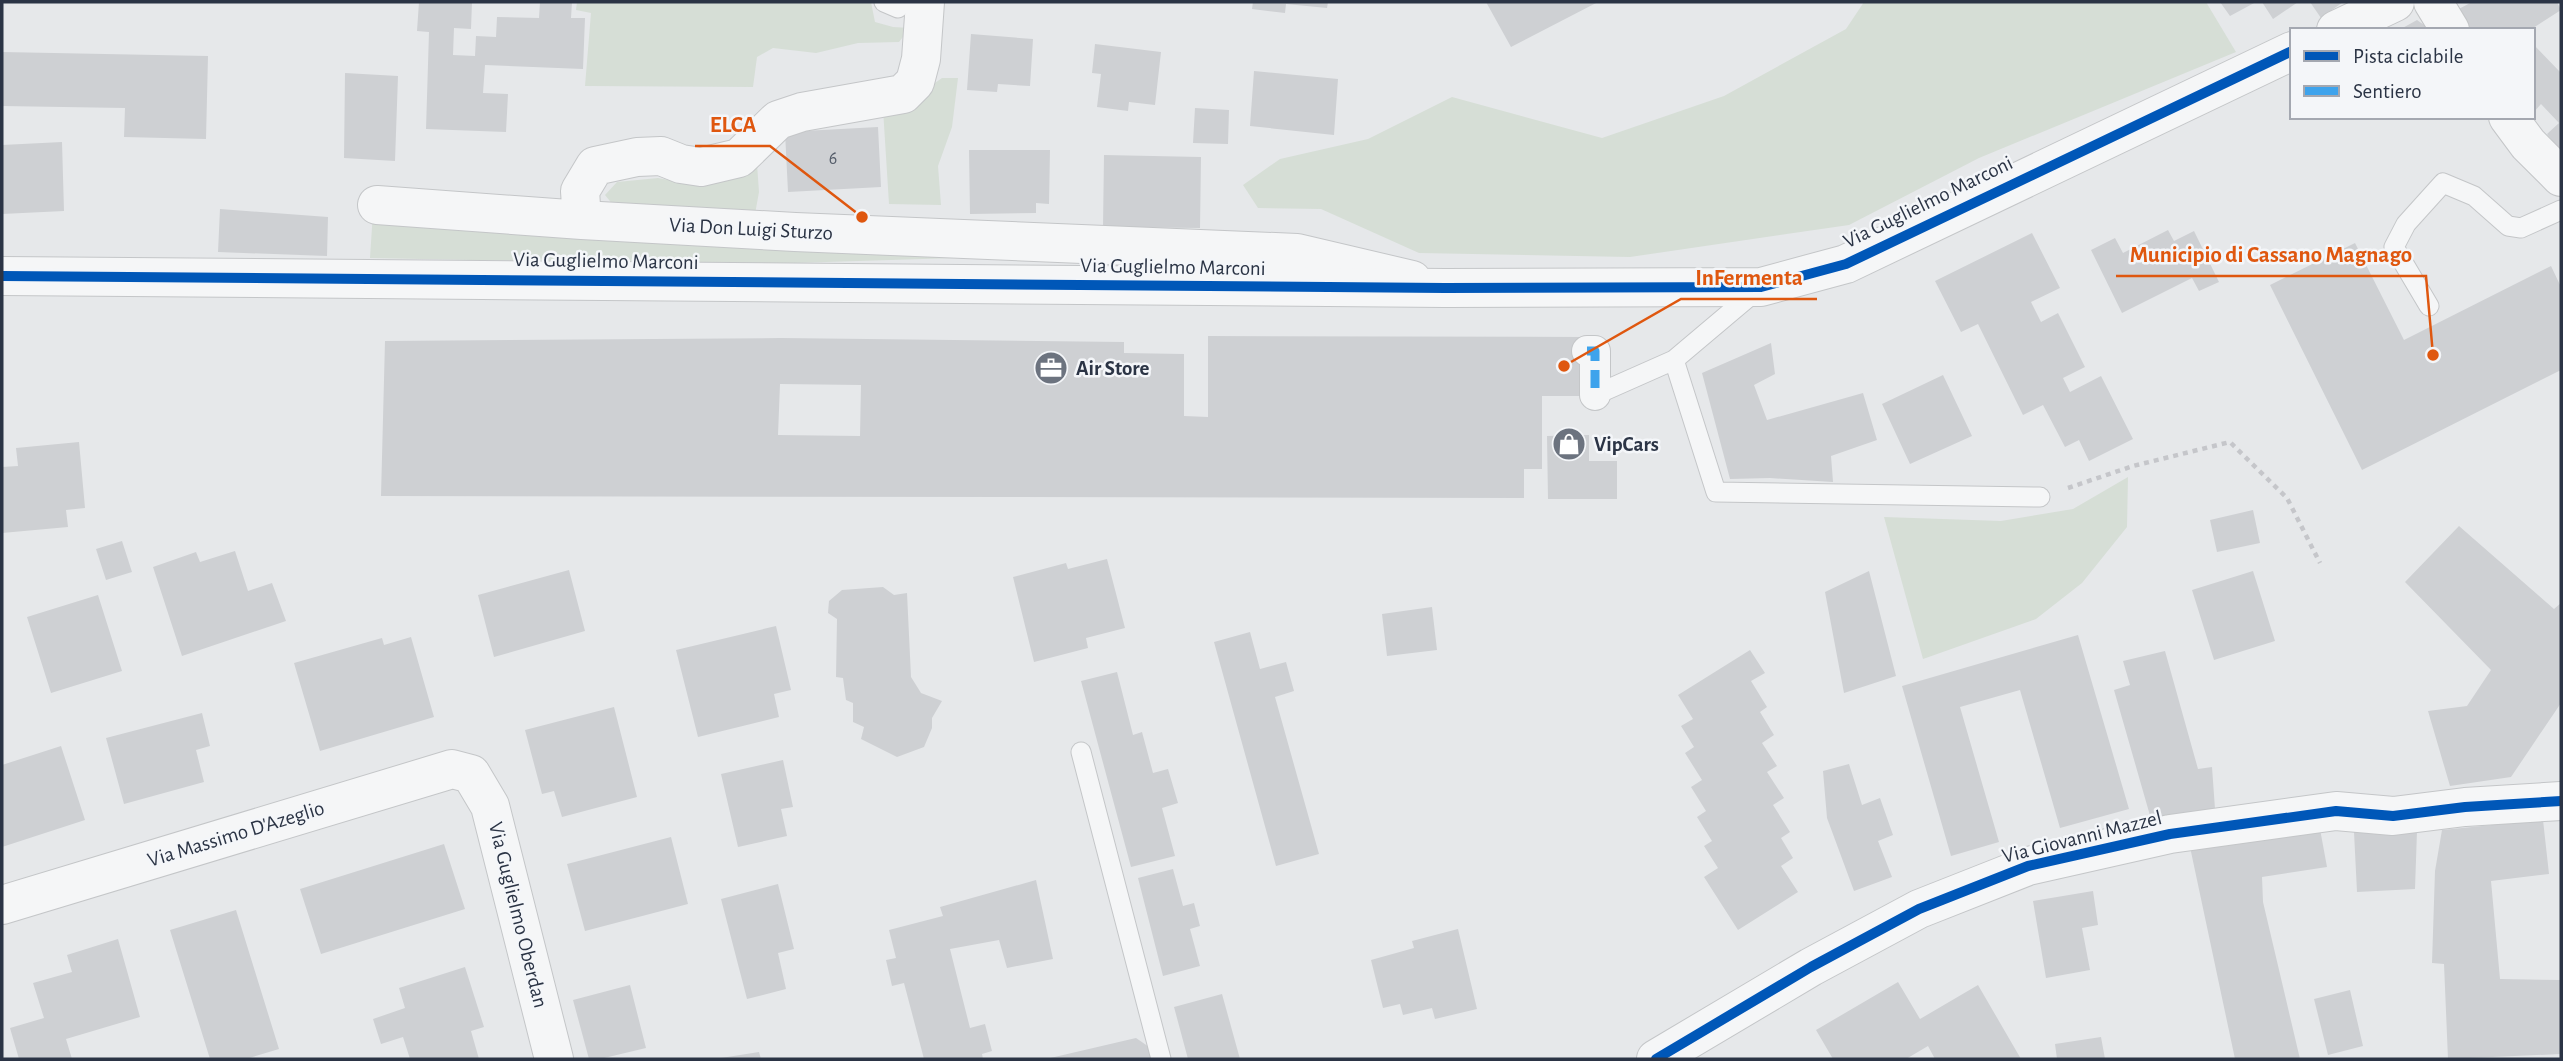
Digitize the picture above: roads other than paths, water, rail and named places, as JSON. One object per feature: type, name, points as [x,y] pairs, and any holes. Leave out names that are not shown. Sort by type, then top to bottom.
[{"type":"street","points":[[2340,28],[2395,2]]},
{"type":"street","points":[[2433,2],[2449,28]]},
{"type":"street","points":[[582,220],[580,191],[595,166],[637,157],[661,156],[681,164],[701,167],[738,158],[778,120],[802,112],[903,94],[915,82],[921,59],[902,4]]},
{"type":"street","name":"Via Guglielmo Marconi","points":[[2,276],[1445,288],[1761,287],[1846,264],[2290,52]]},
{"type":"street","points":[[2509,119],[2528,144],[2561,177]]},
{"type":"street","name":"Via Don Luigi Sturzo","points":[[377,205],[795,232],[1297,253],[1445,288]]},
{"type":"street","points":[[1587,351],[1595,351],[1595,395]]},
{"type":"street","name":"Via Massimo D'Azeglio","points":[[2,905],[452,769],[471,774]]},
{"type":"street","name":"Via Guglielmo Oberdan","points":[[471,774],[491,806],[554,1059]]},
{"type":"street","name":"Via Giovanni Mazzel","points":[[1656,1059],[1811,967],[1919,909],[2028,866],[2170,834],[2336,811],[2393,816],[2465,807],[2561,802]]},
{"type":"lane","points":[[2429,306],[2394,247],[2406,224],[2443,183],[2474,196],[2508,226],[2521,228],[2561,210]]},
{"type":"lane","points":[[1595,395],[1674,360],[1761,287]]},
{"type":"lane","points":[[1674,360],[1716,492],[2040,497]]},
{"type":"lane","points":[[1081,752],[1161,1059]]},
{"type":"place","name":"ELCA","points":[[862,217]]},
{"type":"place","name":"Municipio di Cassano Magnago","points":[[2433,355]]},
{"type":"place","name":"InFermenta","points":[[1564,366]]},
{"type":"place","name":"Air Store","points":[[1051,368]]},
{"type":"place","name":"VipCars","points":[[1569,444]]}]
